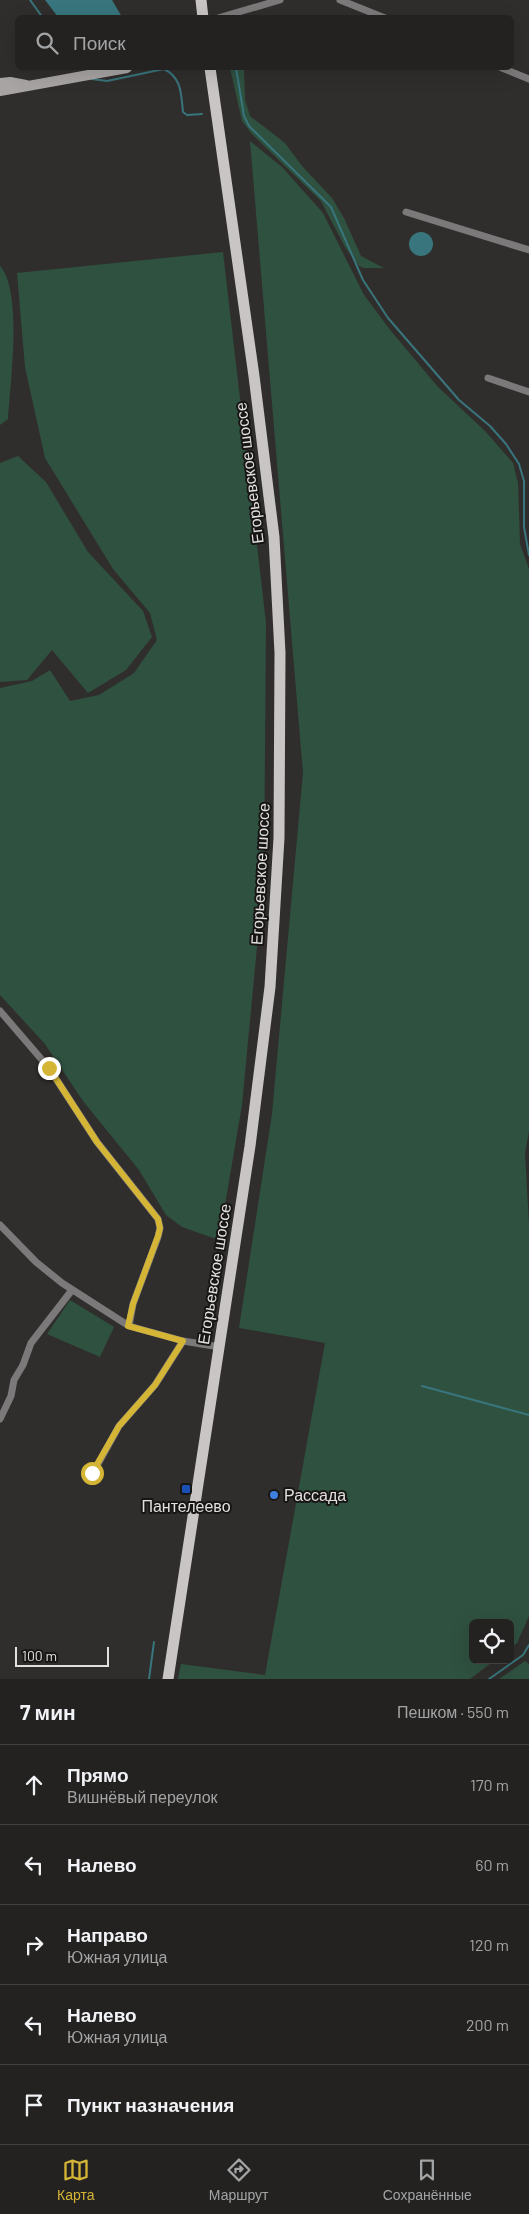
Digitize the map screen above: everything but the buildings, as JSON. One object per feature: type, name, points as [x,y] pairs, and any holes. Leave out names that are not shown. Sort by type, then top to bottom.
[{"type":"main road","points":[[201,0],[203,15]]},
{"type":"main road","name":"Егорьевское шоссе","points":[[168,1679],[249,1155],[270,987],[279,838],[280,691],[274,537],[251,357],[210,70]]},
{"type":"street","points":[[228,15],[280,0]]},
{"type":"street","points":[[340,0],[378,15]]},
{"type":"street","points":[[0,91],[116,70]]},
{"type":"street","points":[[507,70],[529,79]]},
{"type":"street","points":[[0,83],[16,82],[32,86]]},
{"type":"street","points":[[406,212],[529,250]]},
{"type":"street","points":[[488,378],[529,392]]},
{"type":"street","points":[[0,1011],[49,1068],[97,1142],[158,1219],[160,1228],[158,1236],[133,1304],[128,1326]]},
{"type":"street","points":[[1,1228],[36,1262],[72,1290],[128,1326],[183,1341],[220,1347]]},
{"type":"street","points":[[0,1419],[12,1396],[14,1380],[23,1365],[31,1343],[72,1290]]},
{"type":"street","points":[[92,1473],[119,1426],[155,1385],[183,1341]]},
{"type":"green space","points":[[230,70],[244,70],[245,100],[250,116],[285,143],[302,166],[332,198],[344,218],[361,256],[384,268],[364,268],[359,266],[345,247],[321,201],[252,134],[242,121]]},
{"type":"green space","points":[[250,141],[282,167],[323,213],[364,295],[391,331],[438,387],[485,431],[513,463],[518,483],[520,544],[529,569],[529,1131],[525,1153],[529,1224],[529,1616],[517,1643],[514,1645],[514,1619],[469,1619],[469,1664],[490,1664],[470,1679],[178,1679],[181,1664],[265,1675],[325,1343],[239,1328],[272,1114],[303,773]]},
{"type":"green space","points":[[223,252],[266,623],[264,873],[242,1105],[219,1240],[182,1227],[166,1215],[139,1170],[83,1101],[45,1044],[0,995],[0,688],[32,681],[50,670],[70,701],[99,695],[134,673],[157,640],[150,613],[113,569],[45,458],[25,367],[17,273]]},
{"type":"green space","points":[[0,266],[7,278],[11,296],[13,339],[8,419],[0,425]]},
{"type":"green space","points":[[18,456],[46,482],[88,552],[143,611],[152,637],[126,670],[88,693],[52,650],[27,680],[0,682],[0,463]]},
{"type":"green space","points":[[70,1300],[114,1327],[100,1357],[47,1334]]},
{"type":"green space","points":[[525,1661],[529,1664],[529,1679],[499,1679]]},
{"type":"water","points":[[45,0],[112,0],[121,15],[56,15]]},
{"type":"water","points":[[421,232],[429,236],[433,244],[429,252],[421,256],[413,252],[409,244],[413,236]]},
{"type":"waterway","points":[[30,0],[41,15]]},
{"type":"waterway","points":[[92,79],[107,81],[159,70]]},
{"type":"waterway","points":[[166,70],[174,77],[180,87],[183,112],[187,115],[202,114]]},
{"type":"waterway","points":[[236,70],[244,116],[249,126],[331,207],[363,280],[388,318],[459,400],[490,426],[506,444],[519,464],[524,481],[524,527],[529,555]]},
{"type":"waterway","points":[[422,1386],[529,1415]]},
{"type":"waterway","points":[[149,1679],[154,1642]]},
{"type":"waterway","points":[[489,1679],[523,1655],[529,1645]]},
{"type":"place","name":"Пантелеево","points":[[186,1489]]},
{"type":"place","name":"Рассада","points":[[274,1495]]},
{"type":"route","points":[[49,1068],[77,1114],[97,1142],[115,1162],[158,1219],[160,1228],[158,1236],[146,1265],[141,1287],[133,1304],[128,1326],[183,1341],[155,1385],[131,1415],[119,1426],[92,1473]]}]
